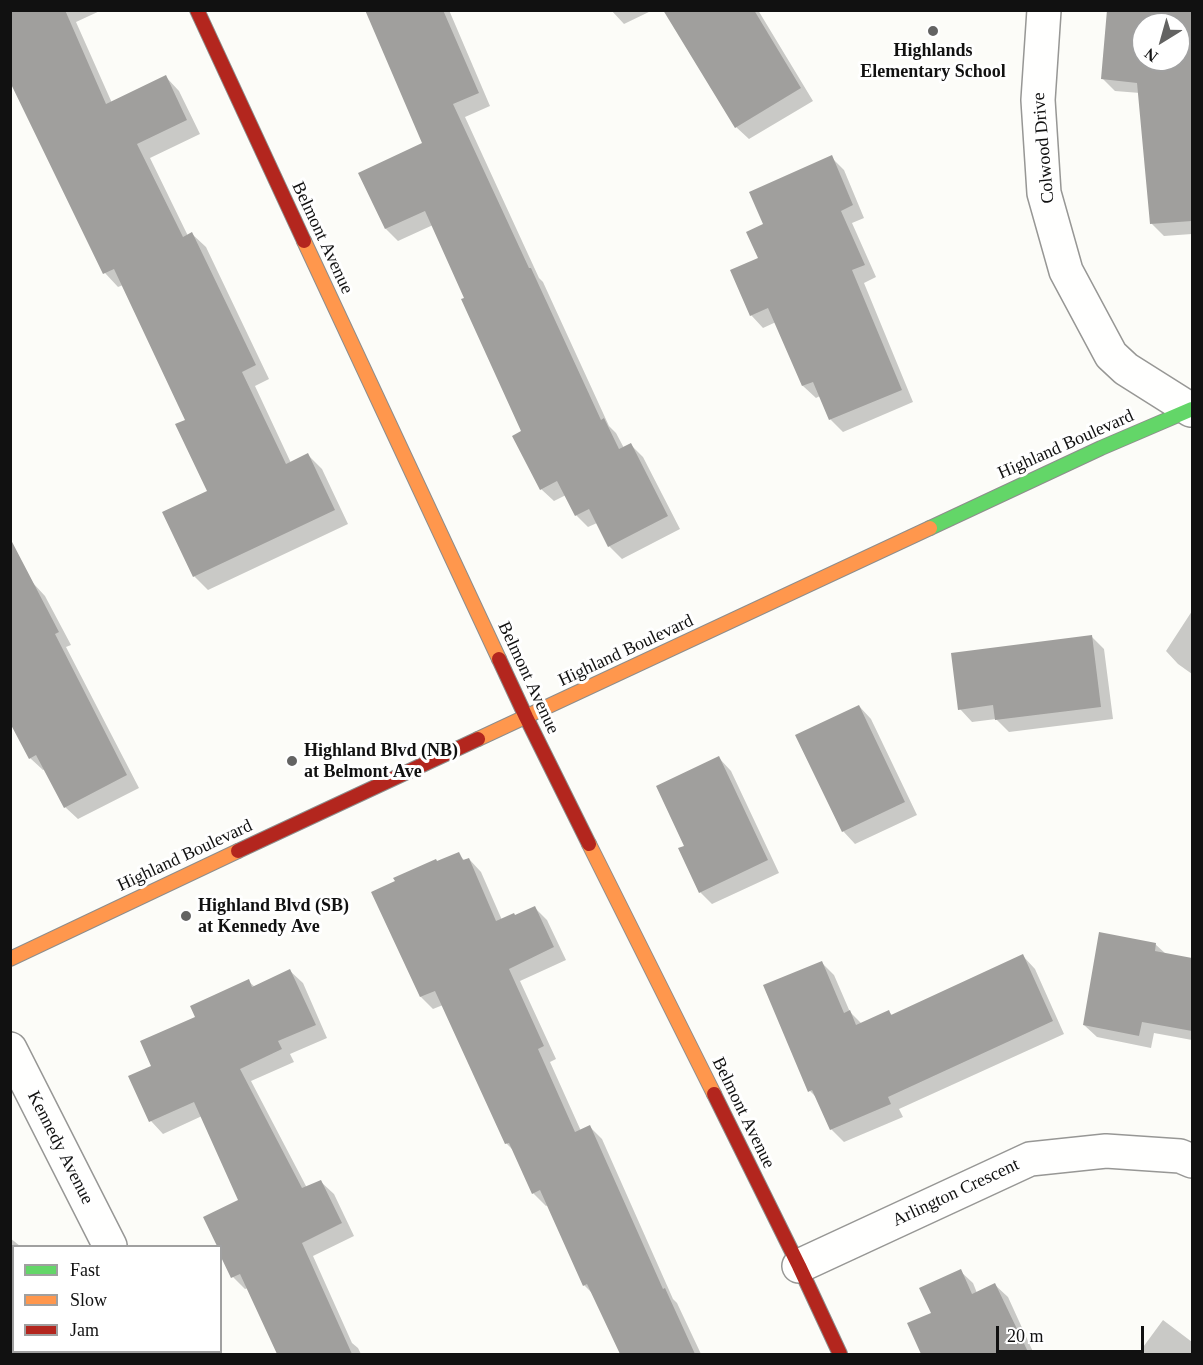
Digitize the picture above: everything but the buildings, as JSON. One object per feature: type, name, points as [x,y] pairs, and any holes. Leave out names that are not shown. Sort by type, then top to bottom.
[{"type":"street","name":"Belmont Avenue","points":[[196,10],[526,717],[800,1266],[840,1354]]},
{"type":"street","name":"Colwood Drive","points":[[1044,10],[1038,100],[1044,193],[1066,272],[1111,356],[1126,369],[1192,410]]},
{"type":"street","name":"Highland Boulevard","points":[[10,958],[1101,448],[1192,410]]},
{"type":"street","name":"Kennedy Avenue","points":[[10,1049],[109,1245]]},
{"type":"street","name":"Arlington Crescent","points":[[800,1266],[1030,1159],[1106,1151],[1180,1155],[1192,1161]]},
{"type":"traffic: fast","points":[[930,528],[1101,448],[1192,409]]},
{"type":"traffic: slow","points":[[304,241],[499,659]]},
{"type":"traffic: slow","points":[[478,739],[930,528]]},
{"type":"traffic: slow","points":[[589,844],[714,1094]]},
{"type":"traffic: slow","points":[[10,959],[238,851]]},
{"type":"traffic: jam","points":[[197,10],[304,241]]},
{"type":"traffic: jam","points":[[499,659],[589,844]]},
{"type":"traffic: jam","points":[[238,851],[478,739]]},
{"type":"traffic: jam","points":[[714,1094],[840,1354]]},
{"type":"place","name":"Highlands Elementary School","points":[[933,31]]},
{"type":"place","name":"Highland Blvd (NB) at Belmont Ave","points":[[292,761]]},
{"type":"place","name":"Highland Blvd (SB) at Kennedy Ave","points":[[186,916]]}]
